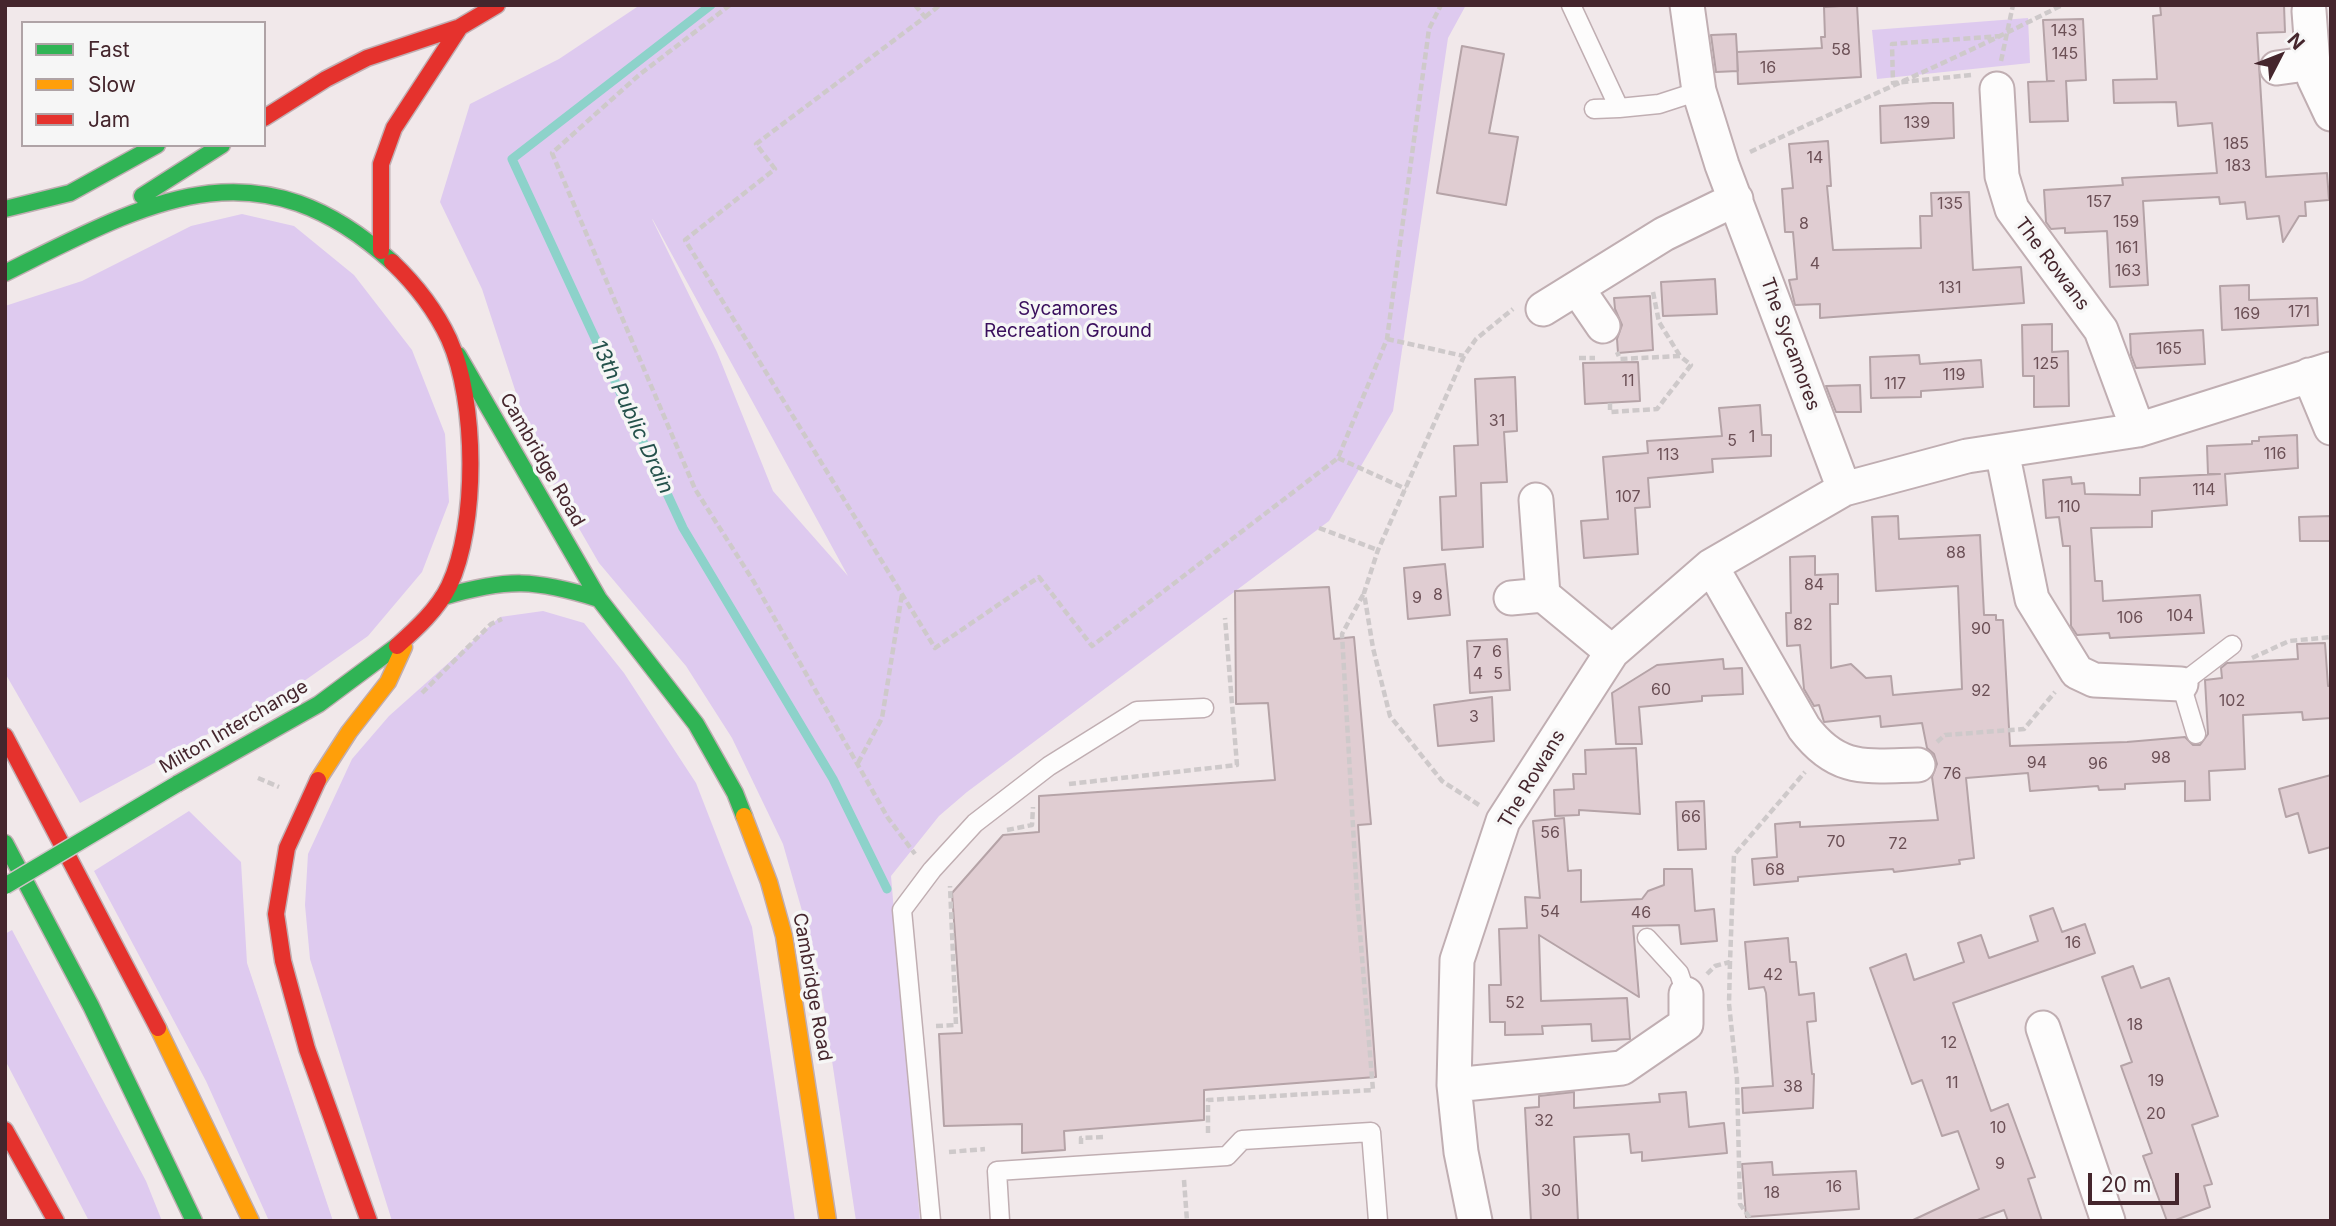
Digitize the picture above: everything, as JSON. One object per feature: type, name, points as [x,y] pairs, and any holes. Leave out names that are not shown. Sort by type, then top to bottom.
[{"type":"main road","points":[[266,117],[326,79],[367,58],[460,27],[497,5]]},
{"type":"main road","points":[[381,251],[381,164],[394,128],[460,27]]},
{"type":"main road","points":[[292,82],[326,79]]},
{"type":"main road","points":[[5,209],[70,193],[154,147]]},
{"type":"main road","points":[[104,220],[219,147]]},
{"type":"main road","name":"Milton Interchange","points":[[5,273],[13,265],[104,220],[174,197],[210,191],[240,191],[271,195],[308,205],[345,223],[381,251],[417,288],[450,342],[471,448],[470,513],[460,554],[443,597],[408,639],[306,713],[177,784],[5,886]]},
{"type":"main road","name":"Cambridge Road","points":[[450,342],[599,599],[696,724],[735,793],[769,882],[784,936],[828,1221]]},
{"type":"main road","points":[[443,597],[514,579],[548,583],[599,599]]},
{"type":"main road","points":[[369,1221],[307,1049],[283,961],[276,914],[287,848],[320,776],[388,682],[408,639]]},
{"type":"main road","points":[[5,736],[136,982],[251,1221]]},
{"type":"main road","points":[[5,843],[91,1006],[194,1221]]},
{"type":"main road","points":[[5,1130],[56,1221]]},
{"type":"street","name":"The Sycamores","points":[[1687,5],[1699,91],[1722,165],[1844,489]]},
{"type":"street","points":[[2309,11],[2313,63],[2320,96],[2331,114]]},
{"type":"street","points":[[2277,68],[2313,63]]},
{"type":"street","name":"The Rowans","points":[[1999,80],[2002,176],[2012,209],[2102,330],[2138,430]]},
{"type":"street","points":[[1534,305],[1577,288],[1664,234],[1736,199]]},
{"type":"street","points":[[1577,288],[1603,326]]},
{"type":"street","name":"The Rowans","points":[[1475,1221],[1461,1152],[1454,1085],[1457,960],[1503,821],[1612,652],[1711,566],[1844,489],[1967,457],[2138,430],[2320,372],[2331,428]]},
{"type":"street","points":[[2002,451],[2032,599],[2077,672],[2094,680],[2181,684]]},
{"type":"street","points":[[1536,500],[1527,596],[1612,652]]},
{"type":"street","points":[[1711,566],[1804,728],[1823,751],[1865,779],[1924,756]]},
{"type":"street","points":[[1454,1085],[1622,1068],[1686,1024],[1686,994]]},
{"type":"street","points":[[2043,1028],[2108,1221]]},
{"type":"lane","points":[[1571,5],[1619,108]]},
{"type":"lane","points":[[1594,109],[1659,104],[1699,91]]},
{"type":"lane","points":[[2196,734],[2181,684],[2232,645]]},
{"type":"lane","points":[[931,1221],[902,910],[932,870],[975,823],[1049,766],[1138,710],[1204,708]]},
{"type":"lane","points":[[1647,937],[1679,973],[1686,994]]},
{"type":"lane","points":[[1000,1221],[997,1171],[1227,1156],[1242,1140],[1371,1132],[1378,1221]]},
{"type":"path","points":[[730,5],[639,75],[552,153],[695,489],[754,582],[888,818],[918,858]]},
{"type":"path","points":[[915,5],[925,17]]},
{"type":"path","points":[[940,5],[756,144],[775,169],[685,240],[935,648],[1039,577],[1092,646],[1338,458],[1387,339],[1429,29],[1441,5]]},
{"type":"path","points":[[1893,83],[1999,80],[2004,35],[2013,5]]},
{"type":"path","points":[[1722,165],[1893,83],[2004,35],[2062,5]]},
{"type":"path","points":[[1893,83],[1892,44],[2004,35]]},
{"type":"path","points":[[1610,403],[1610,412],[1657,409],[1691,365],[1680,356],[1659,322],[1653,292]]},
{"type":"path","points":[[1195,1135],[1208,1133],[1208,1100],[1373,1090],[1357,896],[1342,634],[1364,593],[1378,550],[1464,356],[1476,339],[1534,305]]},
{"type":"path","points":[[1603,326],[1620,359],[1680,356]]},
{"type":"path","points":[[1387,339],[1464,356]]},
{"type":"path","points":[[1338,458],[1406,489]]},
{"type":"path","points":[[1319,528],[1378,550]]},
{"type":"path","points":[[858,764],[882,719],[903,593]]},
{"type":"path","points":[[1364,593],[1390,716],[1442,781],[1503,821]]},
{"type":"path","points":[[414,701],[491,624],[511,615]]},
{"type":"path","points":[[1061,785],[1237,765],[1224,618]]},
{"type":"path","points":[[1924,756],[1945,735],[2024,729],[2058,688],[2077,672]]},
{"type":"path","points":[[1752,1221],[1740,1204],[1737,1079],[1728,1004],[1734,855],[1823,751]]},
{"type":"path","points":[[254,777],[310,800]]},
{"type":"path","points":[[997,832],[1032,825],[1033,800]]},
{"type":"path","points":[[923,1028],[956,1025],[950,883]]},
{"type":"path","points":[[1686,994],[1715,965],[1730,962]]},
{"type":"path","points":[[1081,1138],[1119,1137]]},
{"type":"path","points":[[936,1153],[997,1148]]},
{"type":"path","points":[[1184,1175],[1187,1221]]},
{"type":"green space","name":"Sycamores Recreation Ground","points":[[640,5],[1466,5],[1448,38],[1393,411],[1329,521],[967,792],[939,816],[891,876],[920,1221],[856,1221],[818,967],[783,844],[732,738],[686,666],[599,563],[536,454],[482,289],[440,202],[470,104],[559,59]],"holes":[[[652,219],[848,576],[773,491],[717,352]]]},
{"type":"green space","points":[[2028,18],[2030,63],[1877,79],[1872,30]]},
{"type":"green space","points":[[242,214],[294,226],[354,275],[412,350],[445,434],[449,502],[422,572],[368,636],[297,686],[80,803],[5,673],[5,306],[82,281],[191,226]]},
{"type":"green space","points":[[543,611],[584,623],[624,673],[696,783],[752,927],[795,1221],[392,1221],[310,959],[305,905],[308,854],[352,759],[389,716],[500,617]]},
{"type":"green space","points":[[189,811],[241,862],[247,963],[333,1221],[269,1221],[206,1081],[94,871]]},
{"type":"green space","points":[[12,930],[146,1181],[162,1221],[89,1221],[5,1060],[5,934]]},
{"type":"building","points":[[1857,5],[1861,77],[1738,84],[1737,52],[1822,48],[1821,37],[1825,37],[1824,7]]},
{"type":"building","points":[[2160,5],[2284,5],[2285,32],[2257,33],[2266,177],[2327,173],[2329,200],[2305,202],[2306,216],[2299,216],[2283,242],[2279,216],[2247,219],[2245,202],[2220,204],[2219,197],[2143,201],[2148,285],[2110,287],[2107,231],[2065,233],[2065,228],[2051,229],[2046,222],[2044,190],[2123,185],[2122,178],[2217,173],[2212,123],[2178,126],[2176,102],[2114,103],[2113,80],[2157,79],[2153,16],[2161,15]]},
{"type":"building","points":[[2083,19],[2086,80],[2066,81],[2068,121],[2030,122],[2028,82],[2054,81],[2047,81],[2043,20]]},
{"type":"building","points":[[1736,34],[1738,71],[1716,72],[1711,35]]},
{"type":"building","points":[[1462,46],[1504,54],[1489,133],[1518,137],[1506,205],[1437,193]]},
{"type":"building","points":[[1953,103],[1954,138],[1881,143],[1880,106]]},
{"type":"building","points":[[1828,141],[1831,186],[1827,186],[1833,250],[1921,248],[1920,216],[1932,216],[1931,193],[1969,192],[1973,270],[2021,267],[2024,303],[1820,318],[1820,304],[1795,305],[1789,280],[1797,279],[1793,232],[1785,232],[1782,189],[1793,188],[1789,144]]},
{"type":"building","points":[[1715,279],[1717,314],[1663,316],[1661,282]]},
{"type":"building","points":[[2249,285],[2249,300],[2317,298],[2318,325],[2222,330],[2220,286]]},
{"type":"building","points":[[1650,296],[1653,350],[1618,353],[1617,339],[1622,325],[1615,309],[1614,298]]},
{"type":"building","points":[[2052,324],[2052,352],[2068,351],[2069,406],[2034,407],[2034,376],[2023,376],[2022,325]]},
{"type":"building","points":[[2203,330],[2205,364],[2136,368],[2131,355],[2130,334]]},
{"type":"building","points":[[1919,355],[1920,364],[1981,360],[1983,387],[1921,391],[1921,397],[1871,398],[1870,357]]},
{"type":"building","points":[[1638,362],[1640,401],[1585,404],[1583,363]]},
{"type":"building","points":[[1515,377],[1517,431],[1504,432],[1507,482],[1481,483],[1483,547],[1442,550],[1440,497],[1456,496],[1454,446],[1478,445],[1475,379]]},
{"type":"building","points":[[1860,385],[1861,412],[1836,412],[1826,386]]},
{"type":"building","points":[[1760,405],[1762,435],[1771,435],[1771,456],[1712,459],[1713,472],[1648,478],[1650,507],[1635,508],[1638,554],[1584,558],[1581,521],[1608,519],[1603,457],[1648,453],[1647,441],[1722,436],[1719,408]]},
{"type":"building","points":[[2297,435],[2298,468],[2225,474],[2227,505],[2152,511],[2152,527],[2091,528],[2095,581],[2102,581],[2103,601],[2200,595],[2204,633],[2110,638],[2109,633],[2077,635],[2071,626],[2070,546],[2063,546],[2059,517],[2046,518],[2043,480],[2071,477],[2072,484],[2084,483],[2085,494],[2140,495],[2140,478],[2220,474],[2208,474],[2207,446],[2252,444],[2252,441],[2259,441],[2259,437]]},
{"type":"building","points":[[1898,516],[1899,539],[1980,535],[1984,615],[1996,615],[1996,620],[2003,620],[2010,746],[2185,737],[2193,745],[2200,745],[2208,734],[2205,680],[2222,678],[2221,668],[2227,663],[2298,659],[2297,644],[2325,643],[2328,686],[2331,686],[2331,718],[2303,720],[2302,712],[2243,715],[2245,769],[2209,771],[2210,800],[2185,801],[2185,781],[2125,784],[2125,789],[2099,790],[2098,786],[2030,791],[2028,773],[1966,778],[1974,858],[1959,860],[1960,864],[1894,872],[1893,869],[1798,877],[1798,881],[1754,885],[1752,859],[1777,857],[1775,824],[1800,822],[1800,827],[1938,820],[1932,777],[1937,764],[1934,754],[1927,748],[1922,723],[1881,727],[1880,716],[1824,722],[1819,705],[1814,706],[1804,689],[1800,645],[1787,646],[1786,613],[1791,613],[1790,557],[1815,556],[1815,575],[1838,574],[1838,604],[1830,604],[1831,668],[1851,664],[1866,678],[1891,676],[1893,695],[1962,689],[1958,586],[1876,591],[1872,517]]},
{"type":"building","points":[[2331,516],[2331,541],[2300,541],[2299,517]]},
{"type":"building","points":[[1445,564],[1450,615],[1408,619],[1404,568]]},
{"type":"building","points":[[1329,587],[1334,639],[1354,637],[1371,824],[1358,825],[1376,1077],[1204,1090],[1204,1120],[1064,1131],[1065,1150],[1022,1153],[1022,1124],[944,1126],[939,1034],[962,1033],[952,893],[1003,835],[1039,832],[1039,796],[1275,780],[1268,703],[1236,704],[1235,591]]},
{"type":"building","points":[[1507,639],[1510,690],[1470,693],[1467,641]]},
{"type":"building","points":[[1723,659],[1724,669],[1742,668],[1743,694],[1702,696],[1702,701],[1639,707],[1642,744],[1616,744],[1612,693],[1657,665]]},
{"type":"building","points":[[1492,697],[1494,741],[1438,746],[1434,705]]},
{"type":"building","points":[[1636,748],[1640,814],[1579,810],[1579,815],[1555,816],[1554,790],[1574,789],[1573,774],[1586,774],[1585,750]]},
{"type":"building","points":[[2331,775],[2331,847],[2309,853],[2298,813],[2286,817],[2279,789]]},
{"type":"building","points":[[1704,801],[1706,849],[1678,850],[1676,802]]},
{"type":"building","points":[[1564,818],[1568,871],[1581,870],[1581,902],[1642,899],[1648,891],[1664,885],[1664,869],[1692,869],[1695,911],[1714,909],[1717,941],[1681,944],[1679,925],[1633,926],[1639,997],[1539,935],[1541,1001],[1627,998],[1630,1039],[1592,1041],[1591,1024],[1542,1026],[1543,1034],[1505,1035],[1505,1022],[1490,1022],[1489,985],[1501,985],[1499,929],[1527,928],[1525,897],[1540,898],[1533,821]]},
{"type":"building","points":[[2053,908],[2062,932],[2085,924],[2095,953],[1953,1003],[1991,1111],[2008,1104],[2035,1177],[2028,1179],[2042,1221],[2008,1221],[2004,1210],[1975,1221],[1911,1221],[1979,1189],[1958,1131],[1942,1136],[1922,1080],[1912,1084],[1870,968],[1906,954],[1914,980],[1964,962],[1958,943],[1981,935],[1989,958],[2038,941],[2030,916]]},
{"type":"building","points":[[1788,938],[1790,962],[1796,962],[1799,995],[1814,993],[1816,1021],[1807,1022],[1814,1074],[1813,1108],[1743,1113],[1742,1088],[1773,1086],[1766,993],[1764,987],[1749,989],[1745,942]]},
{"type":"building","points":[[2133,966],[2141,988],[2169,978],[2218,1116],[2192,1125],[2212,1184],[2204,1186],[2210,1207],[2173,1221],[2167,1221],[2143,1156],[2152,1153],[2121,1066],[2132,1062],[2102,977]]},
{"type":"building","points":[[1574,1092],[1574,1108],[1660,1102],[1659,1094],[1686,1092],[1689,1127],[1724,1123],[1727,1153],[1642,1161],[1642,1152],[1631,1153],[1629,1134],[1574,1137],[1578,1221],[1531,1221],[1525,1108],[1539,1107],[1539,1096]]},
{"type":"building","points":[[1772,1162],[1773,1175],[1856,1171],[1859,1209],[1746,1217],[1742,1164]]},
{"type":"waterway","name":"13th Public Drain","points":[[711,5],[512,159],[683,528],[833,779],[887,889]]},
{"type":"traffic: fast","points":[[5,209],[70,193],[153,147]]},
{"type":"traffic: fast","points":[[142,196],[219,147]]},
{"type":"traffic: fast","points":[[5,273],[106,224],[153,206],[200,195],[247,193],[294,202],[342,224],[392,262]]},
{"type":"traffic: fast","points":[[458,355],[599,599],[696,724],[735,793],[744,816]]},
{"type":"traffic: fast","points":[[443,597],[486,586],[521,583],[577,592],[599,599]]},
{"type":"traffic: fast","points":[[177,784],[319,704],[397,646]]},
{"type":"traffic: fast","points":[[5,886],[177,784]]},
{"type":"traffic: fast","points":[[5,843],[91,1006],[194,1221]]},
{"type":"traffic: slow","points":[[318,780],[349,732],[388,682],[404,647]]},
{"type":"traffic: slow","points":[[744,816],[769,882],[784,936],[828,1221]]},
{"type":"traffic: slow","points":[[158,1028],[251,1221]]},
{"type":"traffic: jam","points":[[266,117],[326,79],[367,58],[460,27],[497,5]]},
{"type":"traffic: jam","points":[[381,251],[381,164],[394,128],[460,27]]},
{"type":"traffic: jam","points":[[392,262],[424,298],[449,339],[465,395],[470,463],[465,530],[449,586],[433,611],[397,646]]},
{"type":"traffic: jam","points":[[5,736],[158,1028]]},
{"type":"traffic: jam","points":[[318,780],[287,848],[276,914],[283,961],[307,1049],[369,1221]]},
{"type":"traffic: jam","points":[[5,1130],[56,1221]]}]
